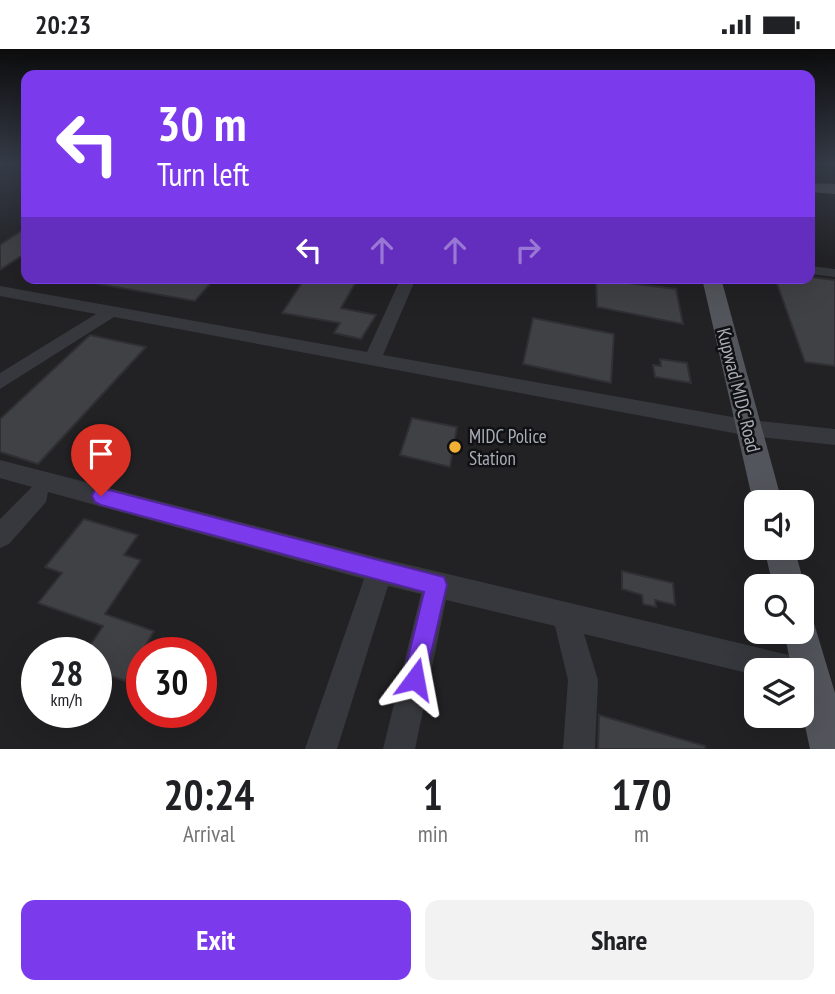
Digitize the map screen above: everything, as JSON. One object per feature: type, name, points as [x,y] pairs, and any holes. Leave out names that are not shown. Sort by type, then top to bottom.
[{"type":"main road","name":"Kupwad MIDC Road","points":[[712,284],[765,490]]},
{"type":"main road","points":[[814,690],[830,749]]},
{"type":"street","points":[[815,271],[835,273]]},
{"type":"street","points":[[372,359],[406,284]]},
{"type":"street","points":[[0,291],[749,428],[835,437]]},
{"type":"street","points":[[0,382],[111,312]]},
{"type":"street","points":[[0,469],[380,571],[744,659]]},
{"type":"street","points":[[0,536],[38,495]]},
{"type":"street","points":[[321,749],[380,571]]},
{"type":"street","points":[[399,749],[436,585]]},
{"type":"street","points":[[566,616],[583,680],[579,749]]},
{"type":"shaded area","points":[[0,197],[21,197],[21,284],[815,284],[815,197],[835,197],[835,749],[0,749]]},
{"type":"building","points":[[21,231],[21,256],[0,270],[0,245]]},
{"type":"building","points":[[815,278],[835,280],[835,366],[805,362],[777,284],[815,284]]},
{"type":"building","points":[[98,284],[210,284],[195,301]]},
{"type":"building","points":[[301,284],[355,284],[341,308],[376,315],[361,339],[334,333],[340,323],[282,313]]},
{"type":"building","points":[[596,284],[636,284],[676,289],[683,324],[597,307]]},
{"type":"building","points":[[533,318],[614,334],[611,383],[523,364]]},
{"type":"building","points":[[90,335],[146,347],[38,464],[0,452],[0,419]]},
{"type":"building","points":[[660,359],[687,363],[691,383],[655,377],[653,365],[661,366]]},
{"type":"building","points":[[412,418],[457,427],[450,467],[400,455]]},
{"type":"building","points":[[84,519],[138,535],[124,555],[141,560],[105,614],[154,631],[151,637],[126,637],[125,681],[112,677],[112,637],[96,637],[103,626],[38,603],[62,573],[45,567]]},
{"type":"building","points":[[622,571],[673,583],[675,605],[655,600],[656,607],[643,604],[642,595],[622,589]]},
{"type":"building","points":[[599,715],[705,746],[705,749],[598,749]]},
{"type":"place","name":"MIDC Police Station","points":[[455,447]]},
{"type":"route","points":[[101,496],[436,585],[415,679]]}]
